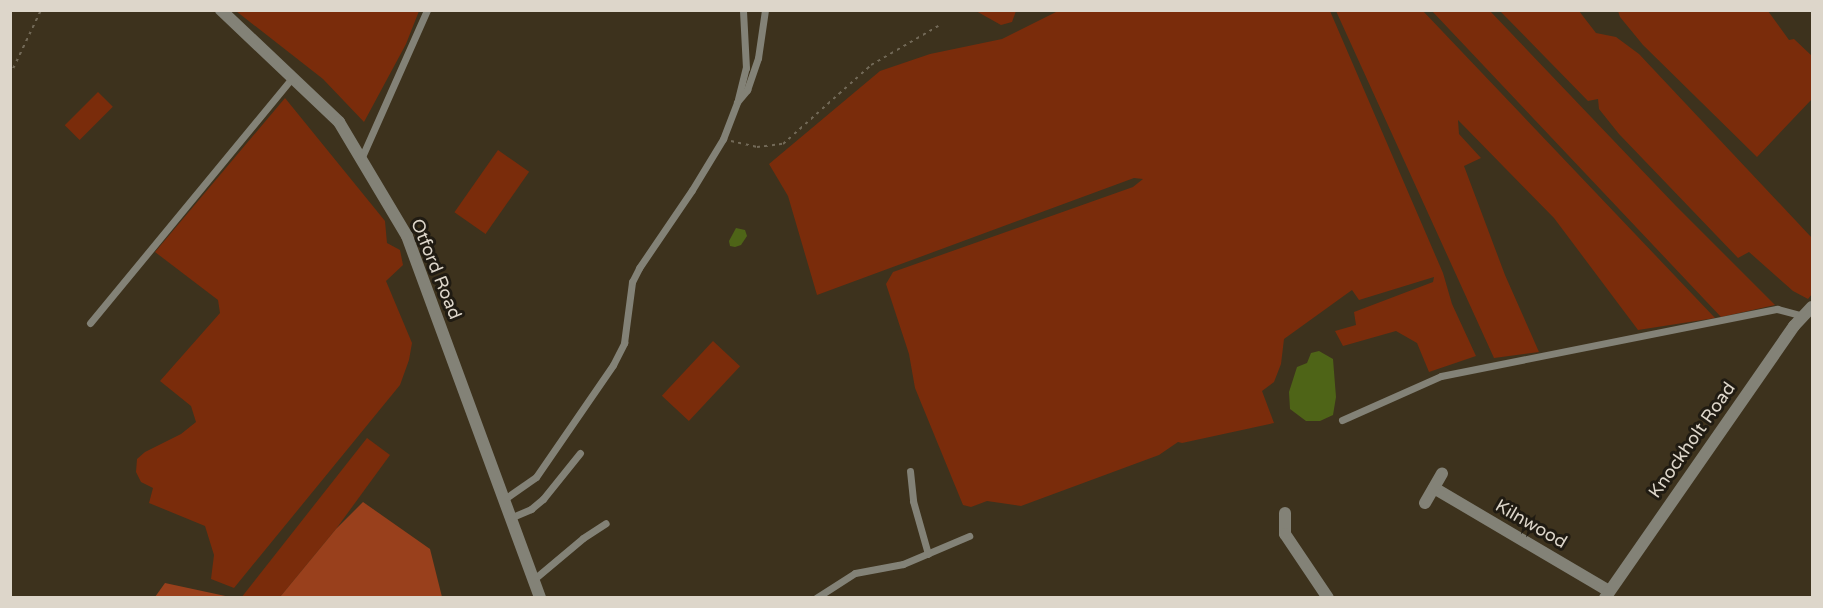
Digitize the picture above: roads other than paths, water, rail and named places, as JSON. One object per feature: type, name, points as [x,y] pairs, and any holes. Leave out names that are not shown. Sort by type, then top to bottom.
[{"type":"street","name":"Otford Road","points":[[221,10],[339,122],[407,236],[540,597]]},
{"type":"street","name":"Knockholt Road","points":[[1607,594],[1794,326],[1808,312]]},
{"type":"street","points":[[1425,503],[1442,472]]},
{"type":"street","name":"Kilnwood","points":[[1434,488],[1607,594]]},
{"type":"street","points":[[1285,513],[1286,534],[1328,597]]},
{"type":"lane","points":[[361,159],[427,10]]},
{"type":"lane","points":[[503,500],[536,477],[613,365],[624,343],[632,282],[723,139],[737,102],[746,68],[743,10]]},
{"type":"lane","points":[[737,102],[747,90],[759,58],[765,10]]},
{"type":"lane","points":[[90,323],[292,78]]},
{"type":"lane","points":[[1342,420],[1441,376],[1778,309],[1808,312]]},
{"type":"lane","points":[[510,520],[543,500],[580,453]]},
{"type":"lane","points":[[910,471],[913,501],[928,554]]},
{"type":"lane","points":[[533,580],[583,537],[606,523]]},
{"type":"lane","points":[[816,597],[855,573],[903,564],[969,536]]}]
